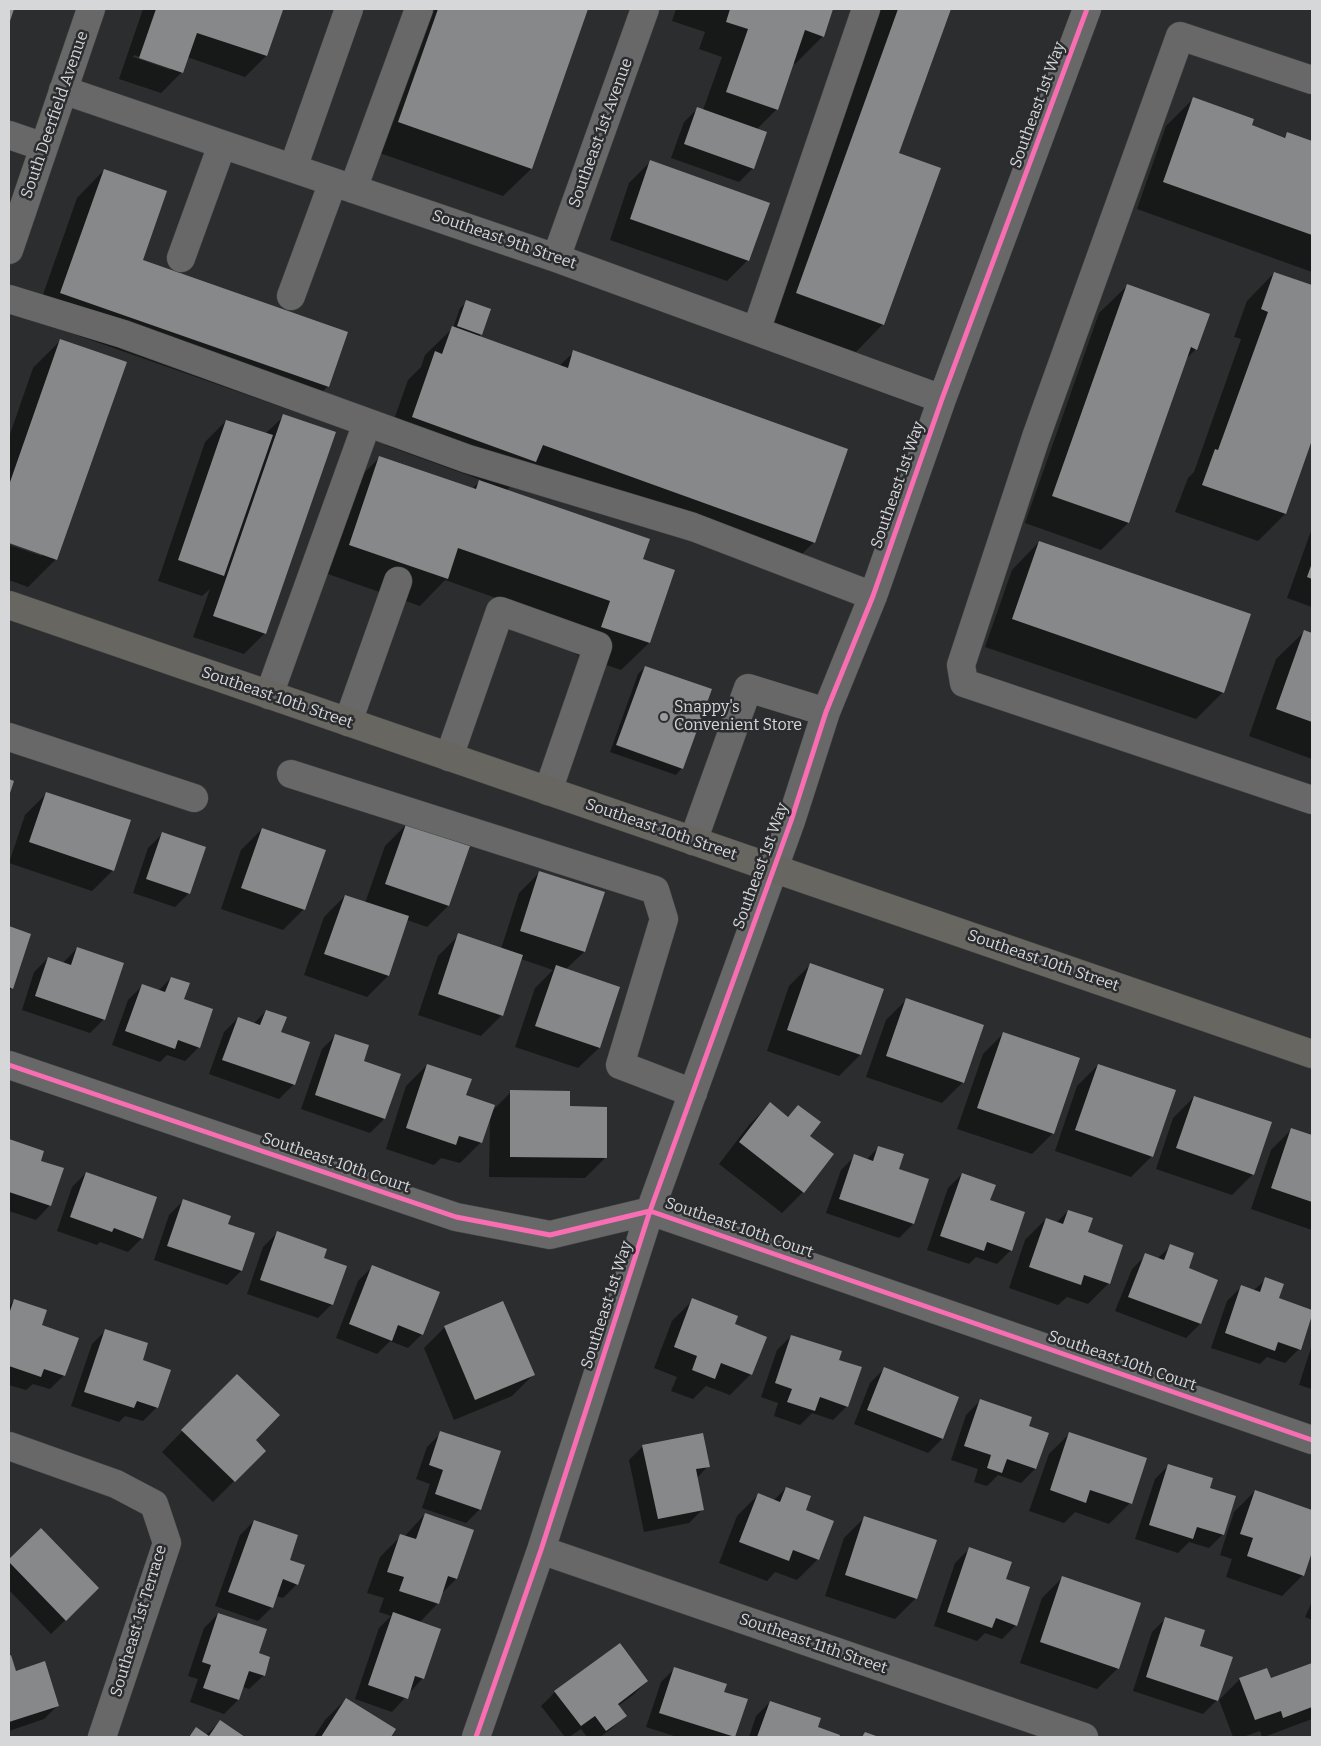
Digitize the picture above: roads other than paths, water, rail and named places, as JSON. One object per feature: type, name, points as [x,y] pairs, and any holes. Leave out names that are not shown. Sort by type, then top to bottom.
[{"type":"main road","name":"Southeast 10th Street","points":[[9,606],[1312,1054]]},
{"type":"street","name":"South Deerfield Avenue","points":[[9,250],[91,9]]},
{"type":"street","points":[[293,168],[349,9]]},
{"type":"street","points":[[291,296],[343,185],[419,9]]},
{"type":"street","name":"Southeast 1st Avenue","points":[[556,258],[645,9]]},
{"type":"street","points":[[756,331],[866,9]]},
{"type":"street","name":"Southeast 1st Way","points":[[476,1737],[542,1550],[650,1211],[791,821],[826,712],[873,596],[942,399],[1087,9]]},
{"type":"street","points":[[1312,80],[1180,36],[1036,437],[961,665],[964,683],[1312,800]]},
{"type":"street","name":"Southeast 9th Street","points":[[63,90],[556,258],[942,399]]},
{"type":"street","points":[[9,135],[44,148]]},
{"type":"street","points":[[181,258],[222,145]]},
{"type":"street","points":[[9,299],[122,334],[468,459],[693,527],[873,596]]},
{"type":"street","points":[[269,695],[367,423]]},
{"type":"street","points":[[348,722],[398,581]]},
{"type":"street","points":[[449,757],[500,611],[598,646],[548,791]]},
{"type":"street","points":[[693,841],[748,688],[826,712]]},
{"type":"street","points":[[9,737],[194,798]]},
{"type":"street","points":[[291,774],[655,890],[664,919],[620,1065],[693,1093]]},
{"type":"street","name":"Southeast 10th Court","points":[[9,1065],[456,1217],[550,1235],[650,1211],[1312,1440]]},
{"type":"street","name":"Southeast 1st Terrace","points":[[9,1446],[116,1484],[154,1504],[167,1543],[102,1737]]},
{"type":"street","name":"Southeast 11th Street","points":[[542,1550],[1084,1737]]},
{"type":"place","name":"Snappy's Convenient Store","points":[[664,717]]}]
